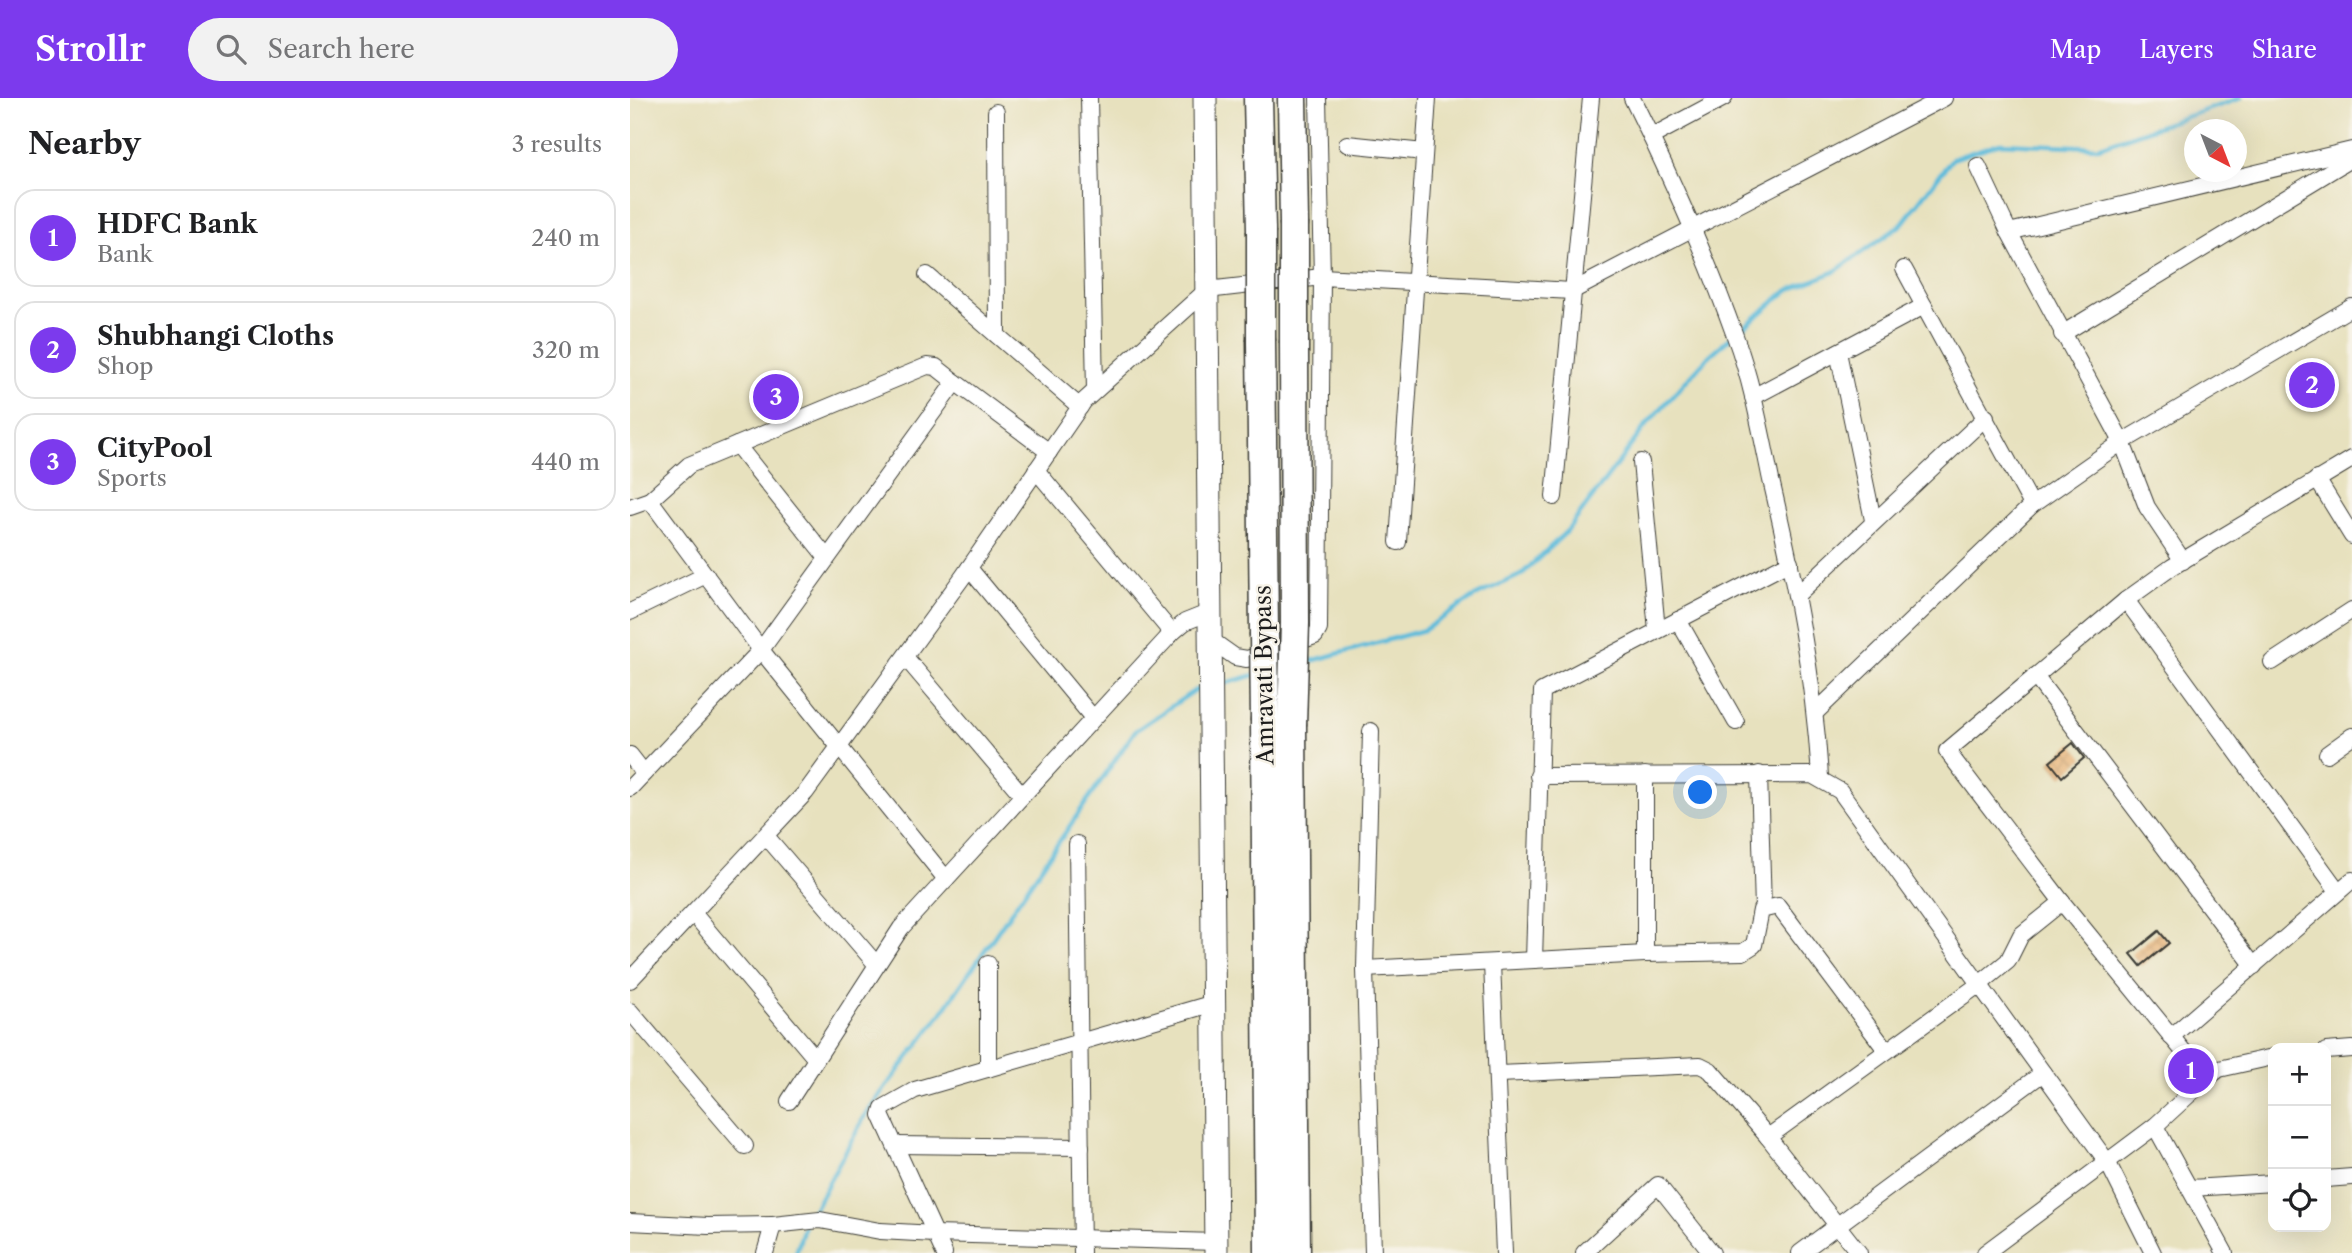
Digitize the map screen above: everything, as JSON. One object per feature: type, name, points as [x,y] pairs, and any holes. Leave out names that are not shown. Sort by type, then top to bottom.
[{"type":"highway","name":"Amravati Bypass","points":[[1258,98],[1264,633],[1278,723],[1282,1066],[1296,1253]]},
{"type":"highway","name":"Amravati Bypass","points":[[1278,723],[1295,623],[1292,98]]},
{"type":"highway","name":"Amravati Bypass","points":[[1269,1253],[1282,1066]]},
{"type":"main road","points":[[1205,98],[1216,1247]]},
{"type":"street","points":[[1090,98],[1095,390]]},
{"type":"street","points":[[1211,640],[1235,657],[1247,659],[1315,636],[1319,629],[1322,277],[1318,98]]},
{"type":"street","points":[[1398,542],[1428,98]]},
{"type":"street","points":[[1554,497],[1591,98]]},
{"type":"street","points":[[1632,98],[1693,230],[1736,339],[1798,594],[1816,712],[1820,777]]},
{"type":"street","points":[[1651,137],[1724,98]]},
{"type":"street","points":[[630,980],[806,792],[969,568],[1080,407],[1095,390],[1207,290],[1322,277],[1572,291],[1944,98]]},
{"type":"street","points":[[996,112],[997,335]]},
{"type":"street","points":[[1347,144],[1424,152]]},
{"type":"street","points":[[2009,232],[2352,150]]},
{"type":"street","points":[[2062,334],[2352,158]]},
{"type":"street","points":[[1978,166],[2062,334],[2122,442],[2147,507],[2183,561]]},
{"type":"street","points":[[1904,269],[2032,505]]},
{"type":"street","points":[[927,275],[1080,407]]},
{"type":"street","points":[[1752,397],[1924,306]]},
{"type":"street","points":[[1816,712],[2032,505],[2122,442],[2352,307]]},
{"type":"street","points":[[1838,352],[1873,520]]},
{"type":"street","points":[[630,507],[650,500],[689,465],[927,366],[936,367],[1049,452]]},
{"type":"street","points":[[630,788],[761,650],[955,382]]},
{"type":"street","points":[[1798,594],[1873,520],[1986,417]]},
{"type":"street","points":[[737,445],[827,558]]},
{"type":"street","points":[[2206,1079],[2062,902],[1947,751],[2126,600],[2183,561],[2352,459]]},
{"type":"street","points":[[1641,462],[1657,630]]},
{"type":"street","points":[[1036,470],[1172,633]]},
{"type":"street","points":[[2317,479],[2352,536]]},
{"type":"street","points":[[650,500],[761,650],[946,879]]},
{"type":"street","points":[[1534,960],[1542,691],[1790,562]]},
{"type":"street","points":[[969,568],[1093,718]]},
{"type":"street","points":[[630,612],[706,575]]},
{"type":"street","points":[[2126,600],[2338,891]]},
{"type":"street","points":[[2272,662],[2352,610]]},
{"type":"street","points":[[789,1101],[901,928],[1172,633],[1185,622],[1210,612]]},
{"type":"street","points":[[1678,620],[1736,722]]},
{"type":"street","points":[[905,657],[1023,795]]},
{"type":"street","points":[[2035,676],[2254,966]]},
{"type":"street","points":[[1371,731],[1365,969],[1373,1253]]},
{"type":"street","points":[[2327,754],[2352,736]]},
{"type":"street","points":[[630,755],[644,773]]},
{"type":"street","points":[[1538,776],[1759,774],[1820,777],[1847,797],[2108,1163],[2153,1253]]},
{"type":"street","points":[[1365,969],[1748,951],[1754,945],[1763,909],[1759,774]]},
{"type":"street","points":[[1645,775],[1645,954]]},
{"type":"street","points":[[766,835],[876,964]]},
{"type":"street","points":[[1077,844],[1082,1247]]},
{"type":"street","points":[[2171,1037],[2352,880]]},
{"type":"street","points":[[1768,1137],[1981,983],[2008,961],[2021,935],[2062,902]]},
{"type":"street","points":[[1763,909],[1782,908],[1886,1050]]},
{"type":"street","points":[[693,913],[816,1059]]},
{"type":"street","points":[[1492,963],[1504,1253]]},
{"type":"street","points":[[988,964],[988,1069]]},
{"type":"street","points":[[944,1253],[881,1115],[883,1108],[915,1090],[1214,1003]]},
{"type":"street","points":[[630,1011],[745,1146]]},
{"type":"street","points":[[2331,1051],[2352,1049]]},
{"type":"street","points":[[1985,1253],[2108,1163],[2155,1126],[2219,1069],[2268,1058]]},
{"type":"street","points":[[1498,1074],[1700,1065],[1710,1070],[1768,1137],[1859,1253]]},
{"type":"street","points":[[1800,1253],[2043,1073]]},
{"type":"street","points":[[2155,1126],[2225,1253]]},
{"type":"street","points":[[896,1145],[1081,1147]]},
{"type":"street","points":[[2331,1179],[2352,1177]]},
{"type":"street","points":[[2191,1188],[2268,1183]]},
{"type":"street","points":[[1584,1253],[1658,1185],[1712,1253]]},
{"type":"street","points":[[630,1222],[708,1226],[773,1225],[820,1220],[880,1231],[1082,1247],[1216,1247]]},
{"type":"street","points":[[765,1253],[773,1225]]},
{"type":"building","points":[[2073,743],[2084,758],[2062,777],[2050,762]]},
{"type":"building","points":[[2159,931],[2169,943],[2141,966],[2131,954]]},
{"type":"waterway","points":[[1738,332],[1787,291],[1834,272],[1901,225],[1952,159],[2000,143],[2098,147],[2241,98]]},
{"type":"waterway","points":[[1304,663],[1424,630],[1477,595],[1521,575],[1568,530],[1647,424],[1709,356],[1731,337]]},
{"type":"waterway","points":[[1219,685],[1255,675]]},
{"type":"waterway","points":[[810,1217],[867,1112],[941,1014],[1135,731],[1194,691],[1204,688]]},
{"type":"waterway","points":[[796,1253],[804,1227]]},
{"type":"place","name":"Shubhangi Cloths","points":[[2312,385]]},
{"type":"place","name":"CityPool","points":[[776,397]]},
{"type":"place","name":"HDFC Bank","points":[[2191,1071]]}]
